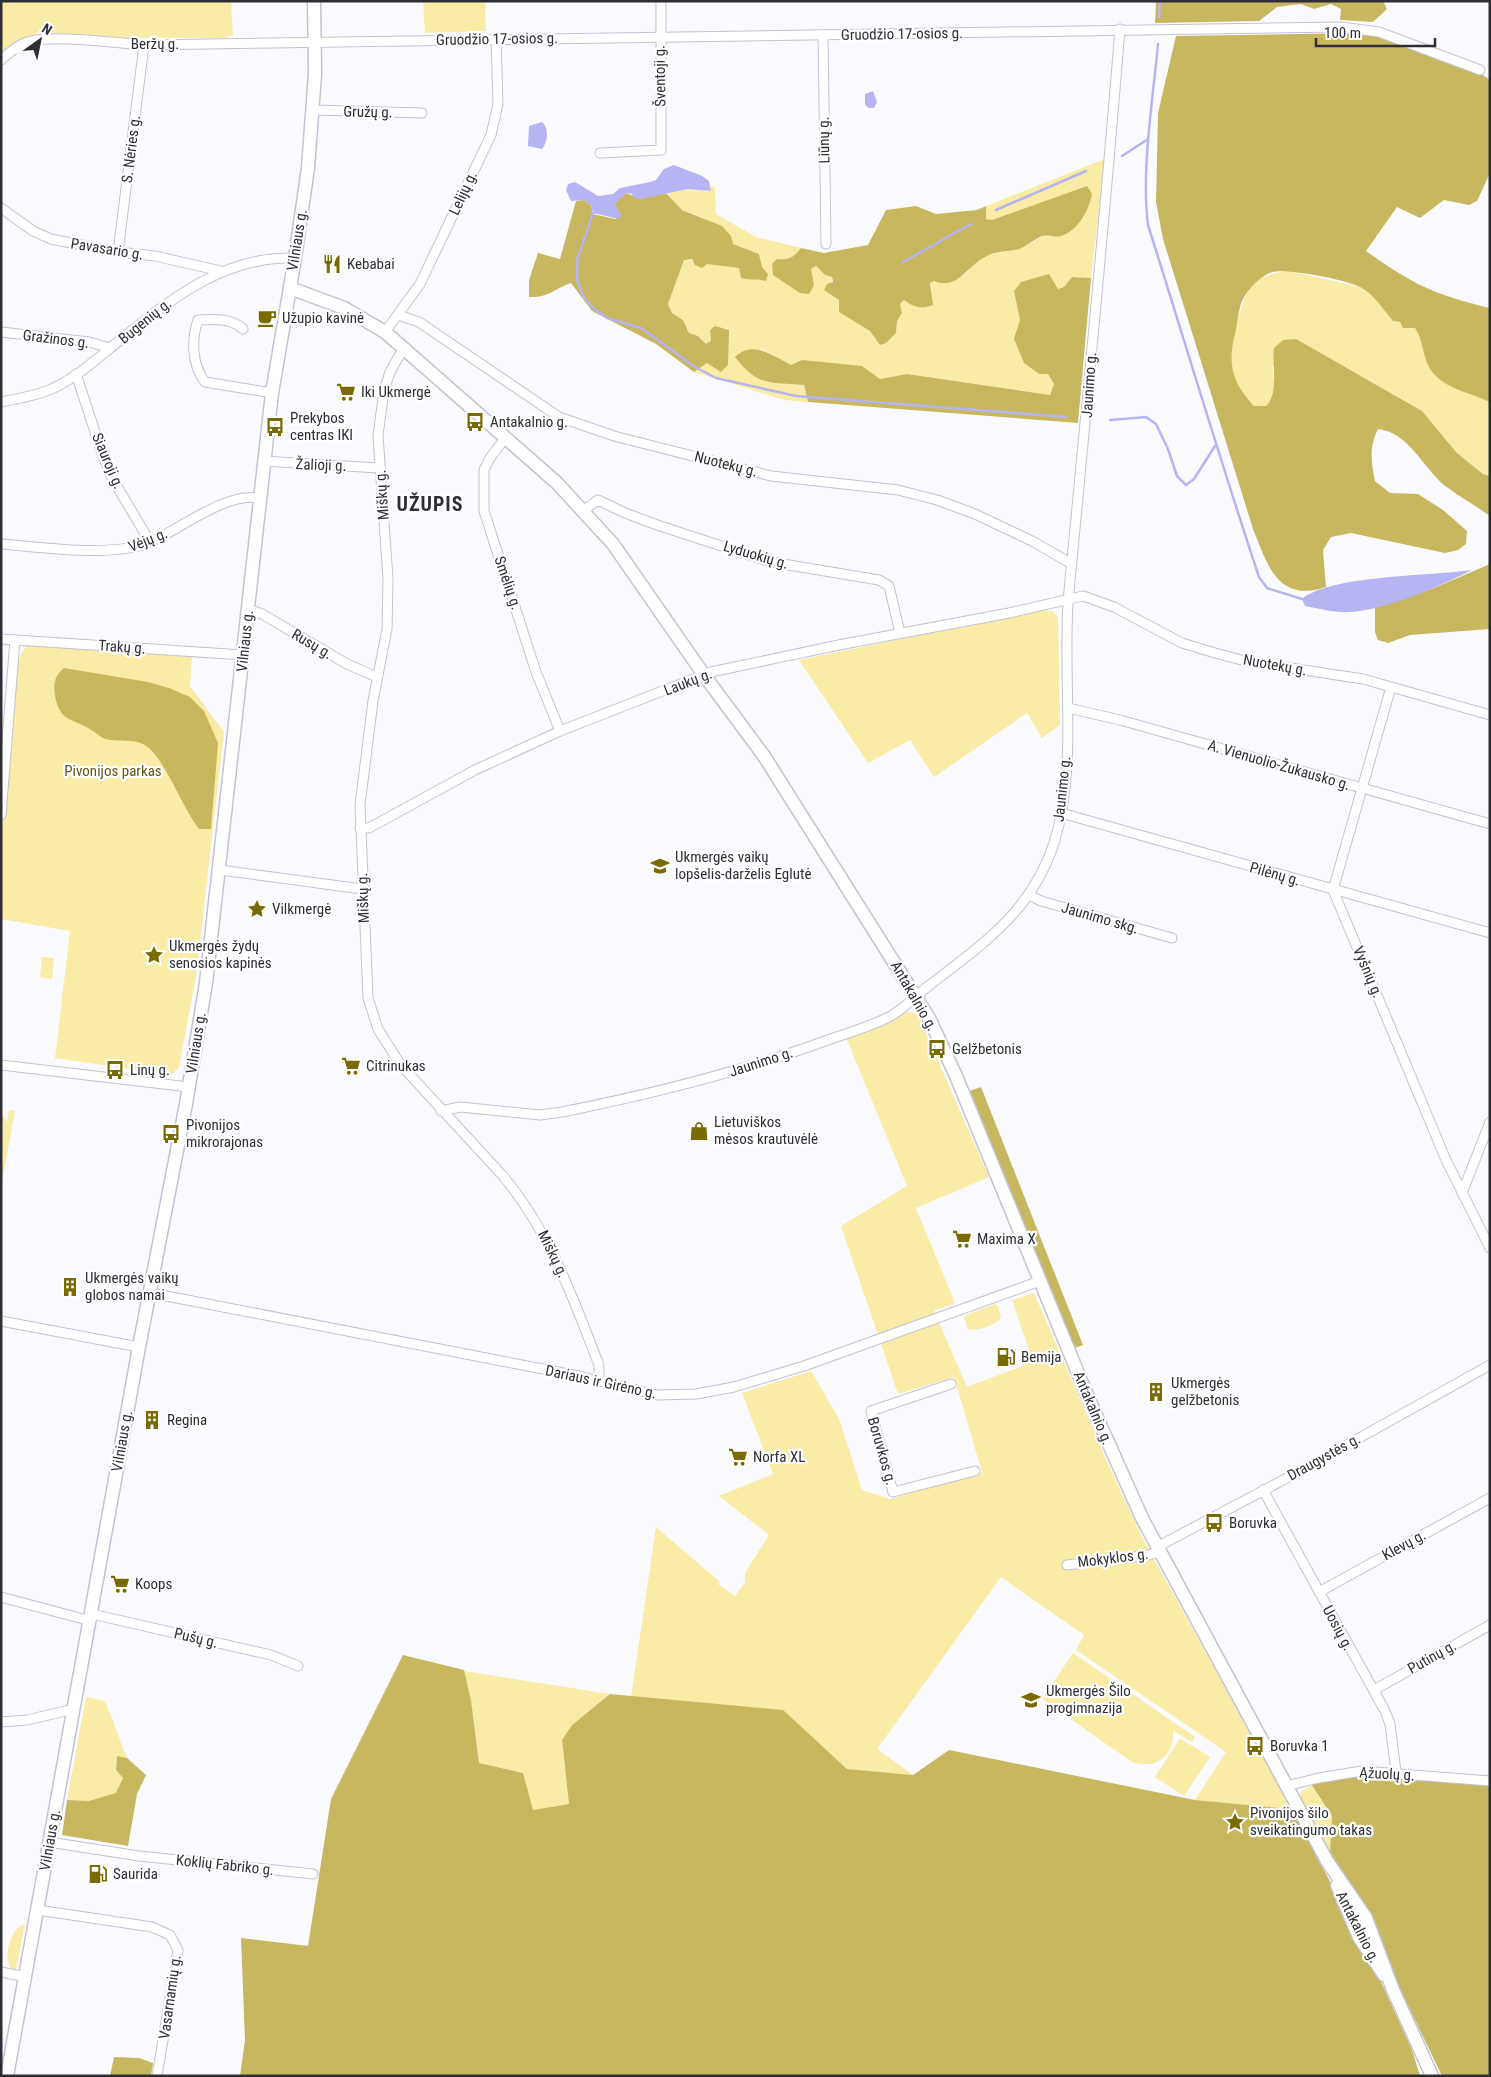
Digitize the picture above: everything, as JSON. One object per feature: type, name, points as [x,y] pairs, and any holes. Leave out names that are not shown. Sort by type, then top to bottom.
[{"type":"main road","name":"Vilniaus g.","points":[[7,2076],[139,1347],[189,1087],[206,983],[248,609],[258,498],[272,393],[295,258],[314,110],[316,42],[314,1]]},
{"type":"main road","name":"Antakalnio g.","points":[[290,288],[344,308],[385,332],[506,437],[584,510],[625,560],[704,675],[764,756],[917,997],[949,1060],[1118,1466],[1158,1549],[1286,1786],[1328,1861],[1366,1918],[1393,1990],[1432,2076]]},
{"type":"street","name":"Šventoji g.","points":[[600,153],[661,150],[661,1]]},
{"type":"street","name":"Gruodžio 17-osios g.","points":[[316,42],[1340,26],[1366,29],[1480,70]]},
{"type":"street","name":"Jaunimo g.","points":[[441,1111],[460,1107],[540,1115],[587,1107],[702,1081],[773,1059],[870,1025],[895,1014],[927,987],[987,942],[1029,895],[1041,875],[1053,844],[1061,813],[1068,708],[1069,599],[1120,29]]},
{"type":"street","name":"Liūnų g.","points":[[823,35],[826,244]]},
{"type":"street","name":"Beržų g.","points":[[1,60],[12,50],[26,43],[44,39],[144,45],[316,42]]},
{"type":"street","name":"Lelijų g.","points":[[385,332],[420,284],[492,129],[498,104],[496,40]]},
{"type":"street","name":"S. Nėries g.","points":[[118,252],[144,45]]},
{"type":"street","name":"Gružų g.","points":[[314,110],[422,113]]},
{"type":"street","name":"Pavasario g.","points":[[1,208],[33,230],[51,239],[118,252],[155,256],[221,271]]},
{"type":"street","name":"Bugenių g.","points":[[1,402],[50,390],[76,374],[177,295],[221,271],[265,259],[295,258]]},
{"type":"street","name":"Nuotekų g.","points":[[398,315],[419,322],[559,417],[614,436],[771,476],[898,490],[937,500],[983,518],[1032,541],[1072,564]]},
{"type":"street","points":[[243,329],[233,322],[213,319],[198,320],[194,338],[196,365],[206,382],[230,388],[272,393]]},
{"type":"street","name":"Gražinos g.","points":[[1,332],[89,342],[110,348]]},
{"type":"street","name":"Miškų g.","points":[[404,349],[390,372],[384,391],[378,435],[388,579],[387,629],[377,677],[363,769],[360,828],[367,990],[378,1029],[400,1064],[513,1188],[544,1234],[561,1267],[599,1365],[599,1381]]},
{"type":"street","name":"Siauroji g.","points":[[76,374],[112,478],[150,542]]},
{"type":"street","name":"Smėlių g.","points":[[506,437],[490,458],[484,470],[484,511],[536,672],[560,731]]},
{"type":"street","name":"Žalioji g.","points":[[263,460],[380,468]]},
{"type":"street","name":"Vėjų g.","points":[[1,544],[118,551],[150,542],[223,505],[242,498],[258,498]]},
{"type":"street","name":"Lyduokių g.","points":[[584,510],[598,500],[625,513],[660,526],[771,562],[879,580],[888,586],[900,633]]},
{"type":"street","name":"Nuotekų g.","points":[[1069,599],[1082,596],[1096,599],[1144,621],[1182,643],[1215,654],[1245,661],[1363,679],[1490,715]]},
{"type":"street","name":"Laukų g.","points":[[360,828],[369,828],[475,770],[560,731],[704,675],[1069,599]]},
{"type":"street","name":"Rusų g.","points":[[248,609],[262,614],[347,664],[377,677]]},
{"type":"street","name":"Trakų g.","points":[[1,639],[243,655]]},
{"type":"street","points":[[1,815],[15,640]]},
{"type":"street","points":[[1333,890],[1391,687]]},
{"type":"street","name":"A. Vienuolio-Žukausko g.","points":[[1068,708],[1120,720],[1490,824]]},
{"type":"street","name":"Pilėnų g.","points":[[1061,813],[1490,933]]},
{"type":"street","points":[[220,870],[362,889]]},
{"type":"street","name":"Vyšnių g.","points":[[1333,890],[1462,1193],[1488,1242]]},
{"type":"street","name":"Jaunimo skg.","points":[[1029,895],[1041,901],[1172,938]]},
{"type":"street","points":[[1,1065],[189,1087]]},
{"type":"street","points":[[1462,1193],[1490,1122]]},
{"type":"street","name":"Dariaus ir Girėno g.","points":[[150,1293],[599,1381],[657,1395],[696,1394],[734,1387],[804,1366],[1040,1281]]},
{"type":"street","points":[[1,1321],[139,1347]]},
{"type":"street","name":"Draugystės g.","points":[[1158,1549],[1490,1365]]},
{"type":"street","name":"Boruvkos g.","points":[[951,1384],[871,1411],[892,1492],[975,1471]]},
{"type":"street","name":"Uosių g.","points":[[1263,1490],[1342,1636],[1374,1690],[1390,1724],[1396,1772]]},
{"type":"street","name":"Klevų g.","points":[[1319,1592],[1490,1498]]},
{"type":"street","name":"Mokyklos g.","points":[[1067,1565],[1149,1555],[1158,1549]]},
{"type":"street","name":"Pušų g.","points":[[1,1597],[91,1618],[271,1655],[298,1666]]},
{"type":"street","name":"Putinų g.","points":[[1374,1690],[1490,1624]]},
{"type":"street","points":[[1,1722],[26,1720],[74,1710]]},
{"type":"street","name":"Ąžuolų g.","points":[[1286,1786],[1347,1772],[1396,1772],[1490,1781]]},
{"type":"street","name":"Koklių Fabriko g.","points":[[49,1842],[139,1856],[313,1874]]},
{"type":"street","name":"Vasarnamių g.","points":[[38,1910],[152,1926],[170,1935],[178,1950],[157,2076]]},
{"type":"street","points":[[1,1972],[26,1977]]},
{"type":"green space","points":[[1,1],[231,1],[233,35],[225,38],[128,38],[39,32],[1,52]]},
{"type":"green space","points":[[423,1],[485,1],[486,31],[425,33]]},
{"type":"green space","points":[[1105,159],[1091,278],[1072,277],[1064,287],[1058,289],[1014,291],[1020,320],[1015,340],[1024,363],[1039,374],[1048,374],[1054,384],[1050,395],[907,374],[880,379],[862,366],[791,365],[760,348],[766,382],[804,385],[808,402],[785,400],[694,372],[707,363],[729,329],[715,327],[710,330],[711,341],[706,344],[698,336],[689,333],[683,320],[672,313],[668,304],[684,259],[740,268],[762,267],[759,254],[732,244],[731,236],[702,217],[682,210],[667,194],[688,189],[710,191],[711,186],[715,188],[716,214],[756,237],[801,248],[790,258],[776,259],[811,269],[816,266],[825,275],[832,277],[832,294],[839,300],[839,312],[870,331],[896,333],[897,321],[902,313],[900,304],[904,300],[933,292],[930,283],[966,274],[974,263],[988,255],[1019,249],[1043,236],[1061,236],[1085,216],[991,220],[986,219],[986,206]]},
{"type":"green space","points":[[1289,271],[1361,287],[1377,300],[1393,321],[1400,322],[1403,328],[1415,328],[1421,337],[1428,365],[1490,402],[1490,476],[1483,474],[1457,453],[1422,411],[1361,376],[1272,366],[1274,393],[1272,398],[1266,406],[1254,406],[1238,386],[1232,371],[1232,350],[1239,316],[1250,288],[1256,282],[1275,273]]},
{"type":"green space","points":[[1044,610],[1052,611],[1058,617],[1060,725],[1042,738],[1027,713],[934,777],[910,740],[868,763],[799,660]]},
{"type":"green space","name":"Pivonijos parkas","points":[[27,644],[192,657],[190,686],[224,732],[196,977],[179,1067],[172,1075],[55,1058],[70,931],[1,919],[1,837],[16,663]]},
{"type":"green space","points":[[42,957],[54,958],[52,979],[40,977]]},
{"type":"green space","points":[[906,1012],[917,1013],[989,1177],[916,1208],[955,1303],[934,1311],[967,1387],[1033,1362],[1012,1300],[1034,1293],[1108,1464],[1143,1539],[1252,1736],[1250,1739],[1258,1754],[1262,1755],[1292,1809],[1195,1800],[1226,1752],[1076,1650],[1084,1635],[1001,1577],[877,1749],[913,1775],[847,1769],[782,1710],[631,1697],[656,1527],[720,1582],[718,1584],[735,1596],[745,1582],[745,1573],[769,1535],[719,1496],[773,1474],[742,1393],[811,1371],[839,1419],[862,1490],[890,1499],[982,1472],[954,1377],[898,1394],[841,1226],[907,1186],[847,1040]]},
{"type":"green space","points":[[9,1110],[15,1111],[1,1187],[1,1113],[7,1122]]},
{"type":"green space","points":[[995,1304],[998,1306],[1001,1317],[999,1320],[981,1329],[968,1329],[964,1318],[966,1315]]},
{"type":"green space","points":[[1073,1653],[1195,1737],[1192,1742],[1173,1731],[1171,1748],[1162,1759],[1148,1764],[1132,1762],[1042,1699]]},
{"type":"green space","points":[[464,1671],[610,1694],[572,1725],[562,1740],[569,1804],[532,1811],[523,1773],[479,1763],[471,1700]]},
{"type":"green space","points":[[86,1697],[105,1701],[127,1758],[117,1757],[116,1770],[123,1777],[116,1794],[89,1801],[67,1800]]},
{"type":"green space","points":[[1180,1738],[1210,1757],[1184,1796],[1155,1777]]},
{"type":"green space","points":[[1312,1785],[1332,1816],[1330,1851],[1300,1796],[1301,1792]]},
{"type":"green space","points":[[25,1924],[16,1970],[12,1969],[9,1964],[9,1944],[15,1931]]},
{"type":"shaded area","points":[[1156,1],[1383,1],[1387,9],[1373,22],[1340,20],[1341,9],[1331,4],[1314,9],[1301,4],[1277,7],[1259,21],[1155,23]]},
{"type":"shaded area","points":[[1358,33],[1389,39],[1480,73],[1490,80],[1490,173],[1477,201],[1469,205],[1444,200],[1420,218],[1397,207],[1366,251],[1397,272],[1425,287],[1454,298],[1490,308],[1490,402],[1455,388],[1439,379],[1428,365],[1420,337],[1415,328],[1403,328],[1400,322],[1393,321],[1367,291],[1345,282],[1304,273],[1272,272],[1260,279],[1246,293],[1242,300],[1233,342],[1233,371],[1240,388],[1254,406],[1266,406],[1270,401],[1274,387],[1274,348],[1283,340],[1296,339],[1422,411],[1457,453],[1483,474],[1490,476],[1490,516],[1444,485],[1407,443],[1398,436],[1378,429],[1373,442],[1372,455],[1375,481],[1390,493],[1418,494],[1443,510],[1467,531],[1466,544],[1458,550],[1445,553],[1351,533],[1331,537],[1323,550],[1326,587],[1310,591],[1296,590],[1277,578],[1264,556],[1253,529],[1163,239],[1156,202],[1158,113],[1176,36]]},
{"type":"shaded area","points":[[1087,186],[1092,194],[1091,200],[1086,213],[1073,229],[1059,236],[1042,236],[1019,249],[989,255],[949,283],[934,281],[930,283],[933,305],[918,307],[904,300],[900,304],[902,313],[897,321],[896,333],[886,343],[880,345],[870,331],[839,312],[839,300],[824,290],[827,284],[833,282],[832,277],[825,275],[816,266],[811,269],[814,285],[809,294],[800,293],[773,275],[772,264],[777,259],[790,258],[801,248],[824,253],[868,245],[886,210],[916,206],[936,214],[977,210],[986,206],[986,219],[992,220]]},
{"type":"shaded area","points":[[626,193],[641,199],[661,193],[667,194],[682,210],[722,226],[731,236],[733,244],[759,254],[762,267],[768,274],[766,281],[741,278],[739,268],[707,264],[702,268],[695,265],[692,259],[684,260],[668,304],[672,313],[683,320],[689,333],[698,336],[706,344],[711,341],[710,330],[715,326],[729,330],[728,365],[721,372],[707,363],[694,372],[656,344],[592,311],[571,283],[546,295],[529,297],[529,280],[538,253],[560,259],[576,201],[583,200],[591,205],[593,214],[615,219],[621,215],[614,204]]},
{"type":"shaded area","points":[[1049,274],[1058,289],[1064,287],[1072,277],[1091,278],[1078,423],[808,402],[804,385],[765,381],[751,374],[735,357],[742,352],[756,349],[791,365],[802,360],[862,366],[880,379],[907,374],[1050,395],[1054,384],[1048,374],[1039,374],[1024,363],[1014,339],[1020,320],[1014,291],[1021,282]]},
{"type":"shaded area","points":[[1490,564],[1490,629],[1410,635],[1388,643],[1378,640],[1375,632],[1375,607],[1434,588]]},
{"type":"shaded area","points":[[64,668],[148,682],[169,688],[190,697],[204,711],[218,743],[211,829],[199,829],[162,764],[149,748],[134,741],[104,738],[68,719],[60,711],[54,687],[55,680]]},
{"type":"shaded area","points":[[981,1087],[1083,1345],[1075,1348],[970,1091]]},
{"type":"shaded area","points":[[403,1655],[464,1670],[471,1700],[479,1763],[523,1773],[533,1810],[569,1804],[562,1740],[572,1725],[610,1694],[783,1710],[847,1769],[913,1775],[949,1750],[1195,1800],[1292,1809],[1372,1962],[1412,2050],[1420,2076],[240,2076],[245,2040],[241,1938],[308,1946],[331,1799]]},
{"type":"shaded area","points":[[117,1756],[127,1758],[146,1775],[137,1794],[128,1846],[62,1835],[67,1800],[89,1801],[116,1793],[123,1778],[116,1770]]},
{"type":"shaded area","points":[[1366,1776],[1490,1784],[1490,2076],[1442,2076],[1362,1910],[1330,1851],[1332,1816],[1312,1785],[1346,1777]]},
{"type":"shaded area","points":[[114,2057],[139,2058],[153,2063],[151,2076],[110,2076]]},
{"type":"water","points":[[873,91],[877,102],[874,108],[869,108],[865,105],[865,94]]},
{"type":"water","points":[[542,122],[547,131],[544,146],[542,149],[528,146],[529,126]]},
{"type":"water","points":[[674,165],[702,176],[709,181],[711,191],[688,189],[641,199],[634,198],[632,194],[626,193],[615,204],[621,215],[619,219],[593,213],[591,205],[583,200],[571,201],[566,190],[568,184],[575,182],[598,196],[613,194],[620,188],[656,180],[664,169]]},
{"type":"water","points":[[1472,570],[1413,596],[1366,610],[1345,612],[1328,610],[1305,606],[1302,599],[1316,591],[1358,581]]},
{"type":"waterway","points":[[1159,17],[1160,1]]},
{"type":"waterway","points":[[1158,44],[1147,159],[1146,204],[1148,225],[1259,577],[1267,588],[1302,599]]},
{"type":"waterway","points":[[1122,156],[1148,139]]},
{"type":"waterway","points":[[996,210],[1086,171]]},
{"type":"waterway","points":[[593,213],[577,260],[577,280],[583,296],[593,308],[607,318],[641,328],[695,367],[716,378],[796,396],[1066,417]]},
{"type":"waterway","points":[[903,262],[971,224]]},
{"type":"waterway","points":[[1110,420],[1146,417],[1156,424],[1168,449],[1177,476],[1186,485],[1194,479],[1215,446]]},
{"type":"place","name":"Kebabai","points":[[332,264]]},
{"type":"place","name":"Užupio kavinė","points":[[267,318]]},
{"type":"place","name":"Iki Ukmergė","points":[[346,392]]},
{"type":"place","name":"Antakalnio g.","points":[[475,422]]},
{"type":"place","name":"Prekybos centras IKI","points":[[275,427]]},
{"type":"place","name":"Ukmergės vaikų lopšelis-darželis Eglutė","points":[[660,866]]},
{"type":"place","name":"Vilkmergė","points":[[257,909]]},
{"type":"place","name":"Ukmergės žydų senosios kapinės","points":[[154,955]]},
{"type":"place","name":"Gelžbetonis","points":[[937,1049]]},
{"type":"place","name":"Citrinukas","points":[[351,1066]]},
{"type":"place","name":"Linų g.","points":[[115,1070]]},
{"type":"place","name":"Lietuviškos mėsos krautuvėlė","points":[[699,1131]]},
{"type":"place","name":"Pivonijos mikrorajonas","points":[[171,1134]]},
{"type":"place","name":"Maxima X","points":[[962,1239]]},
{"type":"place","name":"Ukmergės vaikų globos namai","points":[[70,1287]]},
{"type":"place","name":"Bemija","points":[[1006,1357]]},
{"type":"place","name":"Ukmergės gelžbetonis","points":[[1156,1392]]},
{"type":"place","name":"Regina","points":[[152,1420]]},
{"type":"place","name":"Norfa XL","points":[[738,1457]]},
{"type":"place","name":"Boruvka","points":[[1214,1523]]},
{"type":"place","name":"Koops","points":[[120,1584]]},
{"type":"place","name":"Ukmergės Šilo progimnazija","points":[[1031,1700]]},
{"type":"place","name":"Boruvka 1","points":[[1255,1746]]},
{"type":"place","name":"Pivonijos šilo sveikatingumo takas","points":[[1235,1822]]},
{"type":"place","name":"Saurida","points":[[98,1874]]},
{"type":"district","name":"UŽUPIS","points":[[430,504]]}]
